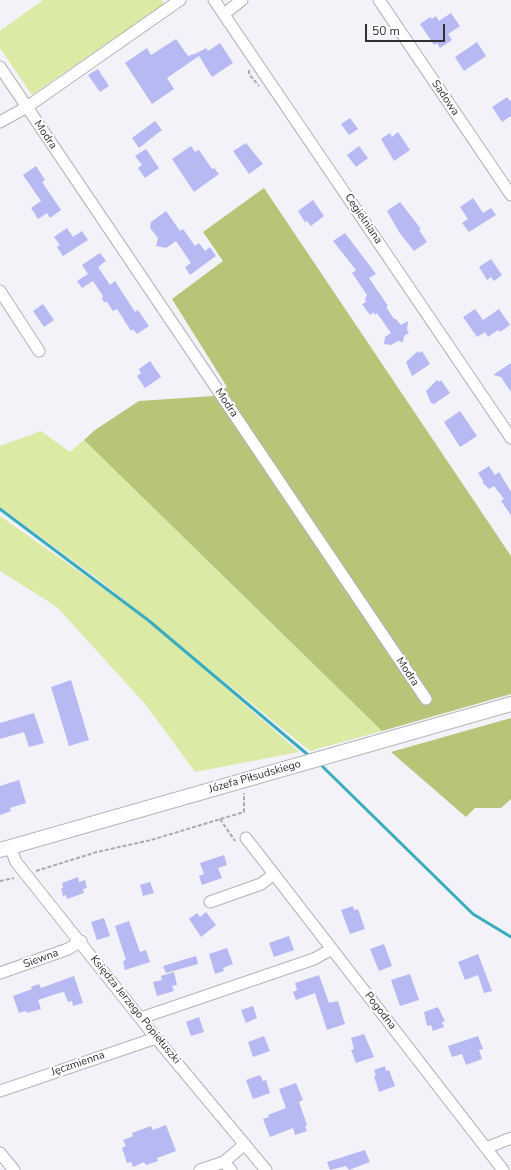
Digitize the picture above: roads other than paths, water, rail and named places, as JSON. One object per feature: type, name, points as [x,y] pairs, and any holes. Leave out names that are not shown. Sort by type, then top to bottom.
[{"type":"main road","name":"Józefa Piłsudskiego","points":[[5,848],[511,704]]},
{"type":"street","points":[[0,122],[27,108],[180,0]]},
{"type":"street","name":"Cegielniana","points":[[214,0],[511,438]]},
{"type":"street","points":[[224,14],[242,0]]},
{"type":"street","name":"Sadowa","points":[[379,0],[511,195]]},
{"type":"street","name":"Modra","points":[[0,67],[426,699]]},
{"type":"street","points":[[0,291],[39,350]]},
{"type":"street","name":"Pogodna","points":[[246,838],[503,1170]]},
{"type":"street","name":"Księdza Jerzego Popiełuszki","points":[[5,848],[81,941],[156,1038],[266,1170]]},
{"type":"street","points":[[210,902],[261,884],[274,874]]},
{"type":"street","name":"Siewna","points":[[0,973],[68,949],[81,941]]},
{"type":"street","points":[[141,1018],[314,959],[332,949]]},
{"type":"street","name":"Jęczmienna","points":[[0,1091],[156,1038]]},
{"type":"street","points":[[486,1148],[511,1138]]},
{"type":"street","points":[[200,1170],[227,1166],[245,1144]]},
{"type":"street","points":[[0,1153],[14,1170]]},
{"type":"waterway","points":[[0,509],[148,620],[307,754]]},
{"type":"waterway","points":[[322,766],[473,914],[511,937]]}]
